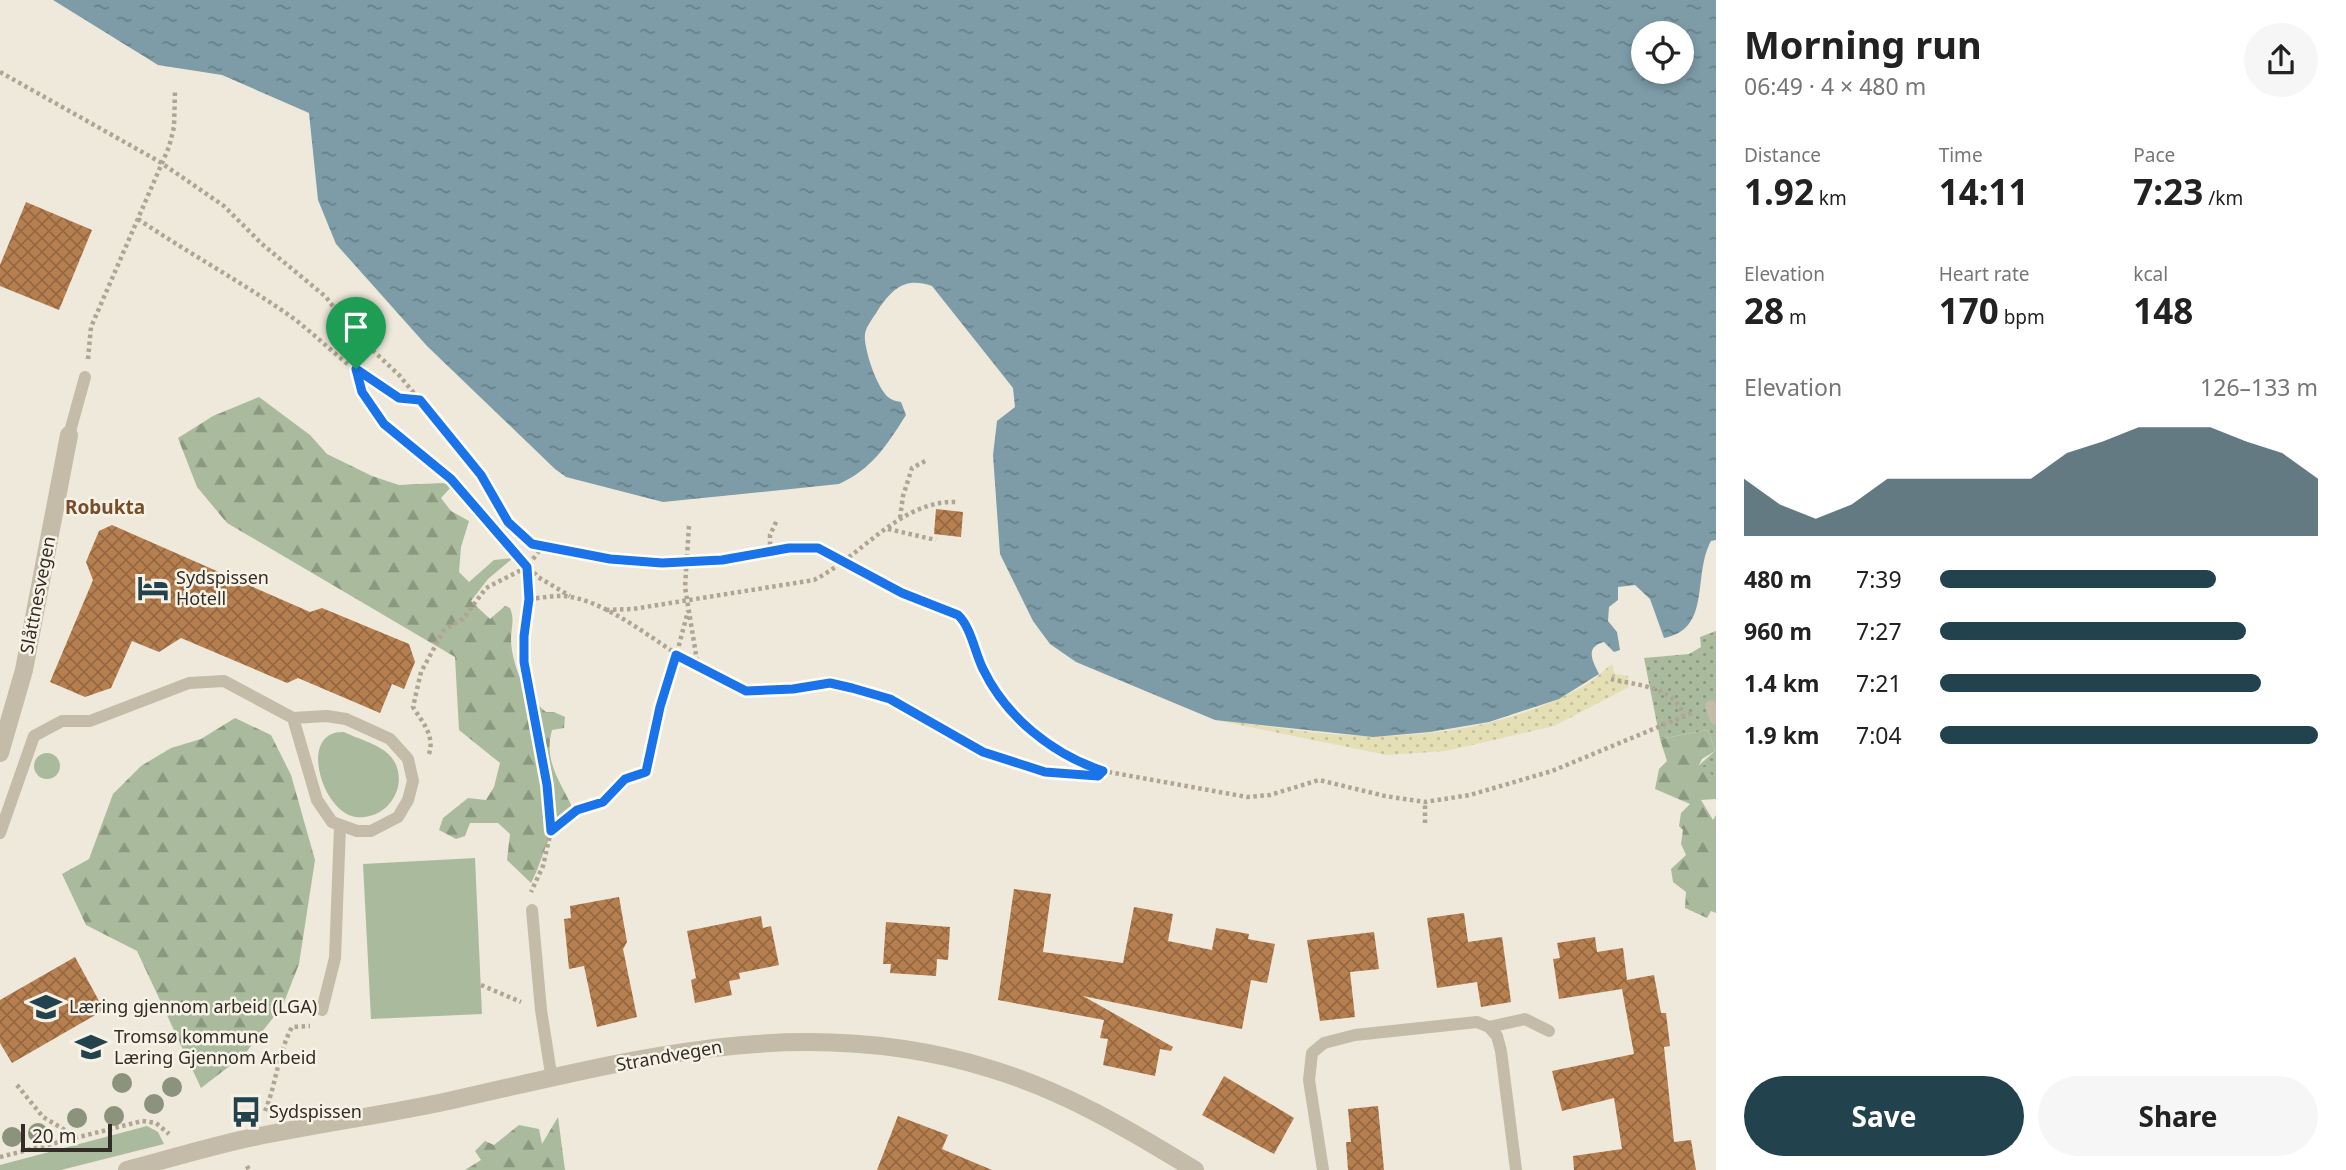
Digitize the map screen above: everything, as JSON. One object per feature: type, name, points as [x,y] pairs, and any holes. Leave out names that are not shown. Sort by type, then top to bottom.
[{"type":"street","name":"Slåttnesvegen","points":[[0,753],[24,670],[69,436]]},
{"type":"street","name":"Strandvegen","points":[[127,1170],[254,1138],[552,1080],[664,1055],[758,1042],[807,1040],[903,1049],[993,1069],[1057,1093],[1135,1133],[1195,1170]]},
{"type":"lane","points":[[69,436],[85,377]]},
{"type":"lane","points":[[0,832],[34,736],[62,721],[90,721],[190,682],[224,681],[293,718],[327,716],[346,719],[390,739],[408,760],[412,771],[413,790],[398,817],[371,831],[340,827],[322,812],[293,718]]},
{"type":"lane","points":[[1711,706],[1716,719]]},
{"type":"lane","points":[[322,1010],[335,958],[340,827]]},
{"type":"lane","points":[[532,910],[541,1010],[552,1080]]},
{"type":"lane","points":[[1489,1027],[1525,1019],[1549,1031]]},
{"type":"lane","points":[[1323,1170],[1309,1080],[1310,1059],[1318,1048],[1324,1043],[1354,1035],[1477,1022],[1489,1027],[1500,1042],[1516,1170]]},
{"type":"path","points":[[0,72],[160,162],[224,206],[262,244],[326,297],[351,330],[399,375],[481,475],[524,541],[542,547],[610,559],[662,563],[722,560],[818,548],[902,593],[958,615],[992,687],[1015,714],[1055,749],[1103,771],[1247,797],[1270,795],[1319,780],[1385,796],[1425,802],[1471,796],[1522,782],[1711,706]]},
{"type":"path","points":[[85,377],[92,327],[160,162],[169,147],[174,127],[175,90]]},
{"type":"path","points":[[138,219],[284,312],[356,369],[399,398],[420,400]]},
{"type":"path","points":[[356,369],[362,392],[384,424],[451,479],[538,577],[570,596],[606,610],[698,668],[746,691],[793,689],[830,683],[852,688],[890,699],[996,757],[1045,772],[1098,776],[1103,771]]},
{"type":"path","points":[[900,519],[912,468],[927,460]]},
{"type":"path","points":[[606,610],[814,580],[845,562],[900,519],[925,504],[937,501],[958,502]]},
{"type":"path","points":[[770,552],[770,535],[777,520]]},
{"type":"path","points":[[689,526],[685,561],[687,600],[698,668]]},
{"type":"path","points":[[887,529],[936,540]]},
{"type":"path","points":[[413,707],[421,672],[444,630],[464,619],[486,588],[527,567],[542,547]]},
{"type":"path","points":[[527,567],[529,599],[524,662],[547,785],[551,831],[543,866],[530,896],[532,910]]},
{"type":"path","points":[[529,599],[570,596]]},
{"type":"path","points":[[551,831],[577,810],[603,802],[625,779],[646,772],[657,718],[688,611]]},
{"type":"path","points":[[1611,679],[1648,685],[1676,701],[1683,716]]},
{"type":"path","points":[[1425,802],[1425,823]]},
{"type":"path","points":[[481,985],[541,1010]]},
{"type":"path","points":[[254,1138],[275,1084],[280,1051],[292,1027],[316,1025],[322,1010]]},
{"type":"path","points":[[17,1085],[43,1117],[76,1136]]},
{"type":"path","points":[[0,1157],[76,1136],[150,1121],[177,1142]]},
{"type":"green space","points":[[259,397],[310,435],[327,454],[372,476],[399,485],[443,483],[452,486],[441,498],[451,511],[469,521],[461,547],[459,572],[469,582],[494,560],[513,558],[488,579],[471,601],[490,619],[505,606],[510,608],[513,620],[512,650],[526,689],[546,712],[565,717],[564,728],[552,730],[550,752],[555,772],[574,811],[551,836],[531,883],[507,860],[510,834],[498,823],[470,823],[465,836],[456,839],[439,830],[443,818],[468,798],[486,800],[494,787],[500,763],[459,730],[455,657],[227,523],[197,487],[178,438],[213,416]]},
{"type":"green space","points":[[1716,631],[1716,777],[1714,778],[1706,767],[1697,767],[1715,751],[1708,730],[1660,739],[1644,658],[1689,654],[1701,647],[1700,637]]},
{"type":"green space","points":[[235,718],[271,735],[291,775],[315,860],[299,964],[283,1005],[244,1055],[201,1088],[137,951],[86,925],[62,874],[89,859],[113,794],[141,766],[171,748],[201,739]]},
{"type":"green space","points":[[1708,730],[1715,751],[1702,759],[1698,767],[1706,767],[1716,777],[1716,799],[1701,800],[1713,820],[1716,815],[1716,913],[1711,911],[1707,918],[1685,908],[1686,892],[1673,882],[1671,869],[1686,855],[1681,844],[1683,830],[1679,826],[1681,813],[1690,804],[1655,789],[1659,769],[1667,761],[1660,739]]},
{"type":"green space","points":[[344,732],[382,749],[392,758],[397,768],[399,779],[393,799],[378,813],[368,817],[356,817],[344,812],[333,802],[320,772],[318,757],[321,744],[330,735]]},
{"type":"green space","points":[[47,753],[56,757],[60,766],[56,775],[47,779],[38,775],[34,766],[38,757]]},
{"type":"green space","points":[[475,858],[482,1014],[371,1019],[363,864]]},
{"type":"green space","points":[[558,1117],[565,1170],[465,1170],[481,1160],[475,1151],[485,1141],[494,1145],[519,1125],[539,1129],[542,1144]]},
{"type":"green space","points":[[147,1126],[158,1132],[164,1144],[61,1170],[0,1170],[0,1165]]},
{"type":"sand","points":[[1612,664],[1615,674],[1628,676],[1629,687],[1554,726],[1446,751],[1387,755],[1215,720],[1351,736],[1424,734],[1479,725],[1533,710],[1586,685]]},
{"type":"water","points":[[53,0],[1716,0],[1716,540],[1711,541],[1705,555],[1695,613],[1689,624],[1679,633],[1664,638],[1650,599],[1635,585],[1618,587],[1618,600],[1609,607],[1608,621],[1617,632],[1620,650],[1614,652],[1604,642],[1594,647],[1592,655],[1599,674],[1559,699],[1489,722],[1430,732],[1373,737],[1215,720],[1076,662],[1050,644],[1033,621],[1000,554],[993,455],[997,421],[1015,407],[1013,388],[932,286],[914,283],[900,286],[884,302],[867,328],[866,349],[872,369],[886,395],[901,402],[906,415],[885,446],[851,478],[839,484],[663,502],[566,477],[427,346],[336,244],[318,200],[309,113],[222,75],[158,65]]},
{"type":"building","points":[[26,202],[92,230],[59,310],[0,286],[0,265]]},
{"type":"building","points":[[936,509],[963,512],[961,537],[934,534]]},
{"type":"building","points":[[112,525],[310,612],[322,608],[409,644],[415,662],[404,689],[392,684],[380,713],[298,678],[287,683],[181,638],[159,652],[132,641],[111,688],[85,697],[50,682],[93,580],[86,562],[99,531]]},
{"type":"building","points":[[1014,889],[1051,894],[1043,952],[1123,963],[1134,907],[1173,914],[1168,941],[1212,950],[1216,928],[1249,934],[1248,939],[1275,944],[1267,983],[1251,980],[1242,1029],[1083,996],[1173,1047],[1171,1051],[1160,1049],[1155,1076],[1103,1065],[1108,1039],[1100,1038],[1104,1020],[998,1000]]},
{"type":"building","points":[[619,897],[627,942],[623,949],[637,1017],[597,1027],[584,966],[569,969],[564,919],[571,918],[570,906]]},
{"type":"building","points":[[1464,913],[1468,942],[1502,937],[1511,1002],[1481,1007],[1477,982],[1437,988],[1427,918]]},
{"type":"building","points":[[761,916],[763,928],[771,926],[779,965],[739,973],[740,979],[729,981],[732,995],[695,1003],[691,980],[696,978],[687,931]]},
{"type":"building","points":[[886,922],[950,927],[948,960],[937,959],[936,976],[890,973],[891,964],[883,964]]},
{"type":"building","points":[[1374,932],[1379,969],[1350,972],[1355,1017],[1320,1021],[1307,940]]},
{"type":"building","points":[[1595,937],[1597,952],[1623,948],[1627,980],[1654,975],[1661,1013],[1666,1013],[1670,1046],[1664,1047],[1674,1142],[1691,1140],[1696,1170],[1574,1170],[1573,1156],[1622,1149],[1614,1098],[1562,1111],[1552,1071],[1634,1054],[1622,989],[1559,999],[1553,959],[1560,958],[1557,943]]},
{"type":"building","points":[[75,957],[104,1010],[12,1063],[0,1043],[0,1000]]},
{"type":"building","points":[[1224,1076],[1294,1118],[1274,1154],[1202,1115]]},
{"type":"building","points":[[1378,1106],[1384,1170],[1348,1170],[1346,1142],[1351,1142],[1348,1109]]},
{"type":"building","points":[[898,1116],[948,1135],[942,1149],[992,1170],[877,1170]]},
{"type":"place","name":"Sydspissen Hotell","points":[[153,588]]},
{"type":"place","name":"Læring gjennom arbeid (LGA)","points":[[46,1007]]},
{"type":"place","name":"Tromsø kommune Læring Gjennom Arbeid","points":[[91,1047]]},
{"type":"place","name":"Sydspissen","points":[[246,1112]]},
{"type":"district","name":"Robukta","points":[[105,507]]},
{"type":"route","points":[[356,369],[373,383],[399,398],[420,400],[439,420],[481,475],[508,522],[524,541],[542,547],[610,559],[662,563],[740,558],[789,548],[821,549],[902,593],[958,615],[967,629],[992,687],[1015,714],[1064,755],[1103,771],[1098,776],[1045,772],[983,752],[890,699],[830,683],[793,689],[746,691],[676,655],[660,707],[646,772],[625,779],[603,802],[577,810],[551,831],[547,785],[524,662],[529,599],[527,567],[451,479],[384,424],[362,392],[356,369]]}]
